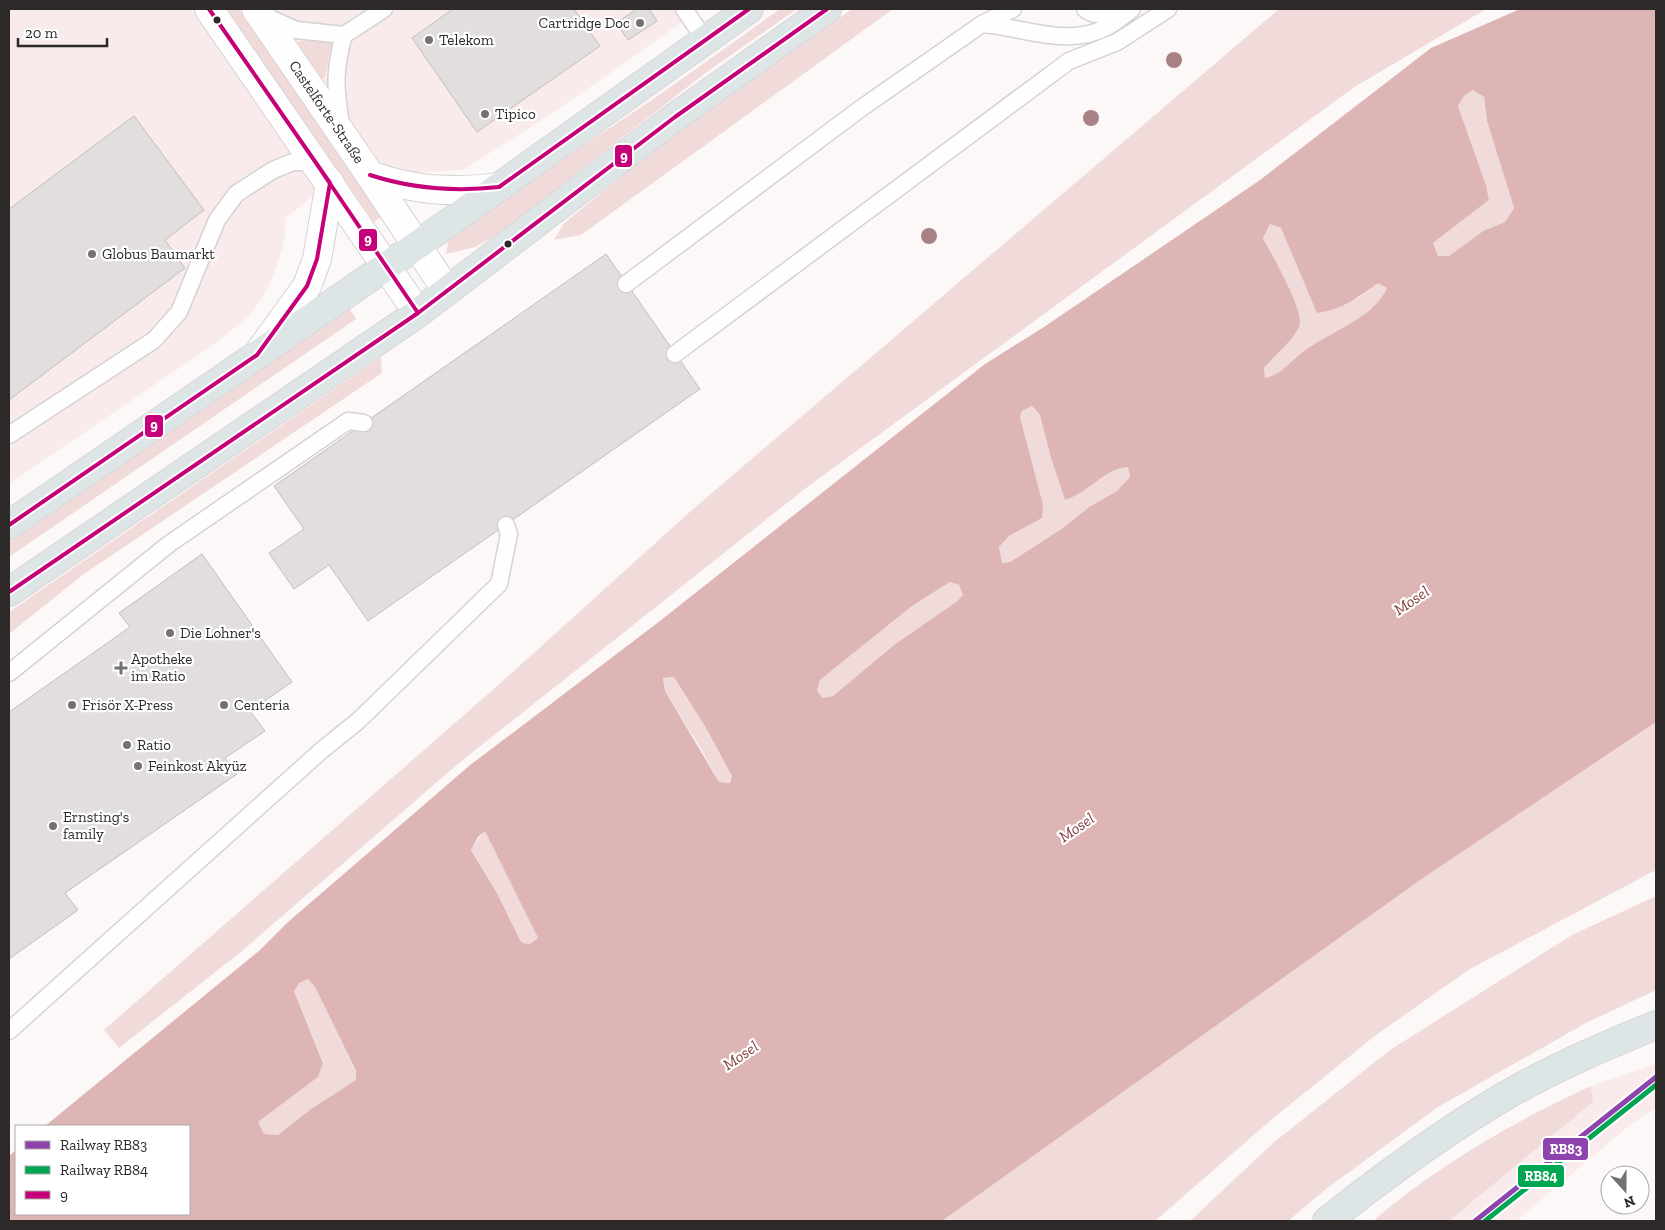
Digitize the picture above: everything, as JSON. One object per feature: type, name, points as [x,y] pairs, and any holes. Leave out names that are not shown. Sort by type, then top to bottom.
[{"type":"main road","points":[[9,525],[416,246],[750,9]]},
{"type":"main road","points":[[9,592],[418,313],[675,117],[828,9]]},
{"type":"main road","points":[[1327,1221],[1390,1172],[1442,1136],[1506,1096],[1601,1047],[1656,1025]]},
{"type":"street","points":[[209,9],[418,313]]},
{"type":"street","name":"Castelforte-Straße","points":[[257,11],[342,133],[447,291]]},
{"type":"street","points":[[258,355],[306,286],[317,259],[322,172]]},
{"type":"street","points":[[370,175],[422,189],[472,191],[499,187]]},
{"type":"lane","points":[[257,11],[296,30],[344,35],[384,9]]},
{"type":"lane","points":[[684,9],[705,40]]},
{"type":"lane","points":[[626,284],[860,109],[982,24],[1013,9]]},
{"type":"lane","points":[[1085,9],[1093,14],[1101,14],[1112,9]]},
{"type":"lane","points":[[982,24],[1002,26],[1047,36],[1080,35],[1107,27],[1132,9]]},
{"type":"lane","points":[[675,354],[1069,61],[1117,42],[1168,9]]},
{"type":"lane","points":[[342,133],[335,80],[344,35]]},
{"type":"lane","points":[[9,435],[154,340],[179,312],[217,220],[236,194],[272,170],[292,162],[322,172]]},
{"type":"lane","points":[[9,673],[169,544],[348,421],[364,423]]},
{"type":"lane","points":[[9,1031],[322,750],[358,721],[499,584],[509,534],[506,525]]},
{"type":"shaded area","points":[[9,9],[701,9],[559,109],[463,170],[370,175],[362,162],[330,183],[286,218],[284,243],[273,276],[263,297],[248,317],[216,343],[9,484]]},
{"type":"shaded area","points":[[225,9],[240,9],[383,216],[374,222]]},
{"type":"shaded area","points":[[780,9],[797,9],[704,74],[497,235],[475,247],[446,254],[448,242],[502,200],[662,93]]},
{"type":"shaded area","points":[[852,9],[893,9],[581,235],[554,240],[564,223],[682,128]]},
{"type":"shaded area","points":[[1279,9],[1486,9],[1353,88],[806,488],[459,763],[242,951],[119,1048],[104,1030],[496,687],[692,510]]},
{"type":"shaded area","points":[[332,40],[334,43],[329,54],[325,77],[320,80],[297,44],[299,41]]},
{"type":"shaded area","points":[[1473,90],[1484,97],[1487,121],[1514,208],[1505,222],[1483,231],[1449,256],[1438,256],[1433,243],[1489,200],[1486,185],[1458,106],[1464,96]]},
{"type":"shaded area","points":[[1270,224],[1281,228],[1317,312],[1358,298],[1378,283],[1387,287],[1379,302],[1362,316],[1296,357],[1279,373],[1265,378],[1264,368],[1273,357],[1285,282],[1263,238]]},
{"type":"shaded area","points":[[348,306],[356,319],[9,557],[9,540]]},
{"type":"shaded area","points":[[381,357],[382,373],[84,574],[9,634],[9,612]]},
{"type":"shaded area","points":[[1032,406],[1040,415],[1051,458],[1065,500],[1074,497],[1104,476],[1120,468],[1128,467],[1130,477],[1117,491],[1089,507],[1063,528],[1010,562],[1001,563],[999,547],[1009,536],[1042,518],[1039,492],[1020,417],[1022,411]]},
{"type":"shaded area","points":[[950,582],[959,585],[963,595],[956,602],[894,645],[833,696],[823,698],[817,691],[820,680],[912,606]]},
{"type":"shaded area","points":[[674,677],[706,728],[732,776],[730,783],[719,782],[665,691],[663,678]]},
{"type":"shaded area","points":[[1656,722],[1656,870],[1470,969],[1376,1035],[1271,1120],[1155,1221],[942,1221],[1426,876]]},
{"type":"shaded area","points":[[485,830],[538,938],[530,944],[523,943],[520,940],[497,893],[471,849]]},
{"type":"shaded area","points":[[1656,896],[1656,990],[1586,1023],[1438,1107],[1326,1189],[1288,1221],[1190,1221],[1273,1143],[1390,1050],[1572,935]]},
{"type":"shaded area","points":[[308,979],[315,987],[356,1072],[356,1080],[311,1109],[278,1135],[263,1134],[258,1122],[318,1077],[323,1062],[294,991],[298,983]]},
{"type":"shaded area","points":[[1656,1064],[1656,1108],[1629,1126],[1516,1221],[1449,1221],[1593,1102],[1591,1086]]},
{"type":"shaded area","points":[[1591,1086],[1593,1102],[1449,1221],[1373,1221],[1424,1181],[1477,1146],[1533,1114]]},
{"type":"water","name":"Mosel","points":[[1520,9],[1656,9],[1656,722],[1426,876],[942,1221],[9,1221],[9,1156],[15,1151],[15,1215],[190,1215],[190,1125],[46,1125],[260,950],[288,922],[469,766],[656,624],[985,364],[1044,327],[1260,180],[1431,48]],"holes":[[[1473,90],[1484,97],[1487,121],[1514,208],[1505,222],[1483,231],[1449,256],[1438,256],[1433,243],[1489,200],[1486,185],[1458,106],[1464,96]],[[1270,224],[1281,228],[1317,313],[1342,306],[1378,283],[1387,288],[1376,304],[1362,316],[1312,346],[1277,373],[1265,378],[1264,368],[1292,338],[1299,327],[1300,320],[1293,296],[1263,238]],[[1032,406],[1040,415],[1051,458],[1065,500],[1074,497],[1104,476],[1120,468],[1128,467],[1130,477],[1117,491],[1089,507],[1063,528],[1010,562],[1002,563],[999,547],[1009,536],[1042,518],[1043,505],[1020,417],[1022,411]],[[950,582],[959,585],[963,595],[956,602],[894,645],[833,696],[823,698],[817,691],[820,680],[912,606]],[[674,677],[706,728],[732,776],[730,783],[719,782],[665,691],[663,678]],[[485,831],[538,938],[530,944],[523,943],[520,940],[497,893],[471,850],[478,837]],[[308,979],[315,987],[356,1071],[356,1080],[311,1109],[278,1135],[264,1134],[258,1122],[318,1077],[323,1063],[294,991],[299,983]]]},
{"type":"building","points":[[453,9],[574,9],[600,46],[477,132],[412,38]]},
{"type":"building","points":[[637,9],[649,9],[657,21],[628,40],[616,23]]},
{"type":"building","name":"Globus Baumarkt","points":[[134,116],[204,210],[165,240],[185,268],[9,400],[9,209]]},
{"type":"building","points":[[606,254],[700,389],[368,621],[329,565],[294,589],[269,553],[304,529],[274,486]]},
{"type":"building","name":"Ratio","points":[[202,554],[292,682],[250,711],[265,731],[225,758],[237,774],[65,893],[78,910],[9,959],[9,712],[130,627],[119,613]]},
{"type":"rail line","name":"RB83","points":[[1475,1221],[1656,1077]]},
{"type":"rail line","name":"RB84","points":[[1485,1221],[1656,1085]]},
{"type":"transit line","name":"9","points":[[9,525],[257,355],[307,286],[317,259],[330,183],[209,9]]},
{"type":"transit line","name":"9","points":[[370,175],[386,180],[434,188],[499,187],[749,9]]},
{"type":"transit line","name":"9","points":[[9,592],[418,313],[675,117],[827,9]]},
{"type":"transit line","name":"9","points":[[318,166],[418,313]]},
{"type":"place","name":"Cartridge Doc","points":[[640,23]]},
{"type":"place","name":"Telekom","points":[[429,40]]},
{"type":"place","name":"Tipico","points":[[485,114]]},
{"type":"place","name":"Globus Baumarkt","points":[[92,254]]},
{"type":"place","name":"Die Lohner's","points":[[170,633]]},
{"type":"place","name":"Apotheke im Ratio","points":[[121,668]]},
{"type":"place","name":"Frisör X-Press","points":[[72,705]]},
{"type":"place","name":"Centeria","points":[[224,705]]},
{"type":"place","name":"Ratio","points":[[127,745]]},
{"type":"place","name":"Feinkost Akyüz","points":[[138,766]]},
{"type":"place","name":"Ernsting's family","points":[[53,826]]}]
